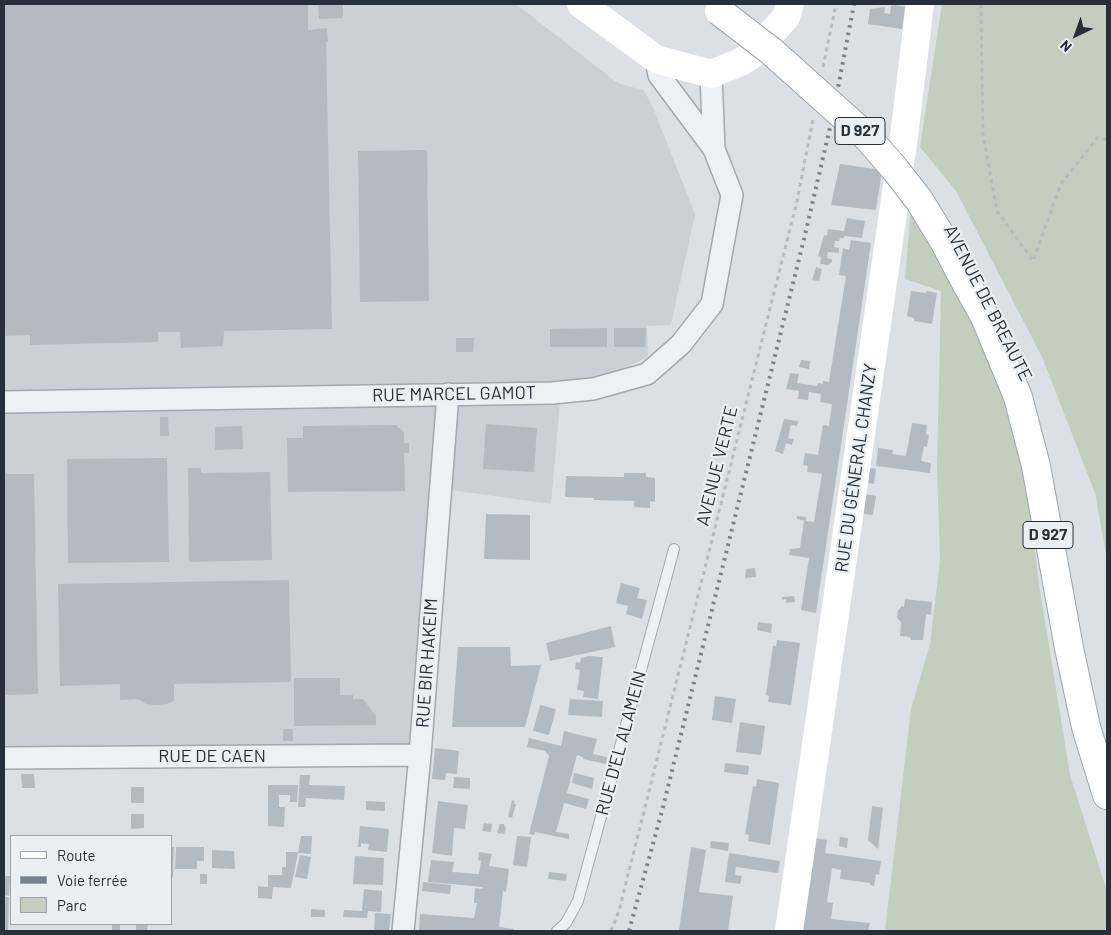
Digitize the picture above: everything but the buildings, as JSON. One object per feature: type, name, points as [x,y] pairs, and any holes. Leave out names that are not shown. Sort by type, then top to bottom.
[{"type":"main road","points":[[580,4],[656,59],[711,74],[741,62],[752,55],[786,17],[790,4]]},
{"type":"main road","name":"RUE DU GÉNERAL CHANZY","points":[[789,931],[904,144],[920,4]]},
{"type":"main road","name":"AVENUE DE BREAUTE","points":[[721,6],[849,100],[895,148],[919,177],[939,208],[972,280],[1018,397],[1036,466],[1067,638],[1086,727],[1107,795]]},
{"type":"main road","name":"AVENUE DE BREAUTE","points":[[972,280],[998,315],[1027,379],[1046,437],[1092,687],[1107,743]]},
{"type":"street","name":"RUE MARCEL GAMOT","points":[[4,402],[552,393],[593,390],[647,374],[681,344],[712,304],[732,195],[714,149],[659,74],[656,59]]},
{"type":"street","name":"RUE MARCEL GAMOT","points":[[711,74],[714,149]]},
{"type":"street","name":"RUE BIR HAKEIM","points":[[403,931],[420,755],[448,394]]},
{"type":"street","name":"RUE DE CAEN","points":[[4,758],[420,755]]},
{"type":"lane","name":"RUE D'EL ALAMEIN","points":[[557,931],[566,923],[578,901],[674,549]]},
{"type":"path","points":[[822,74],[836,4]]},
{"type":"path","points":[[981,4],[983,135],[997,211],[1033,261],[1061,184],[1098,137],[1107,140]]},
{"type":"path","name":"AVENUE VERTE","points":[[611,931],[619,911],[758,359],[797,200],[814,112]]},
{"type":"shaded area","points":[[4,4],[516,4],[615,81],[644,90],[654,110],[695,214],[671,325],[647,326],[648,356],[560,402],[551,504],[451,490],[430,763],[4,753]]},
{"type":"green space","points":[[942,4],[1107,4],[1107,560],[1095,493],[1042,357],[956,191],[920,147]]},
{"type":"green space","points":[[911,206],[955,280],[1008,403],[1027,490],[1040,591],[1070,775],[1107,891],[1107,931],[885,931],[911,709],[930,644],[940,561],[937,468],[941,291],[905,279]]},
{"type":"railway","points":[[629,931],[662,811],[804,239],[832,119],[854,4]]}]
